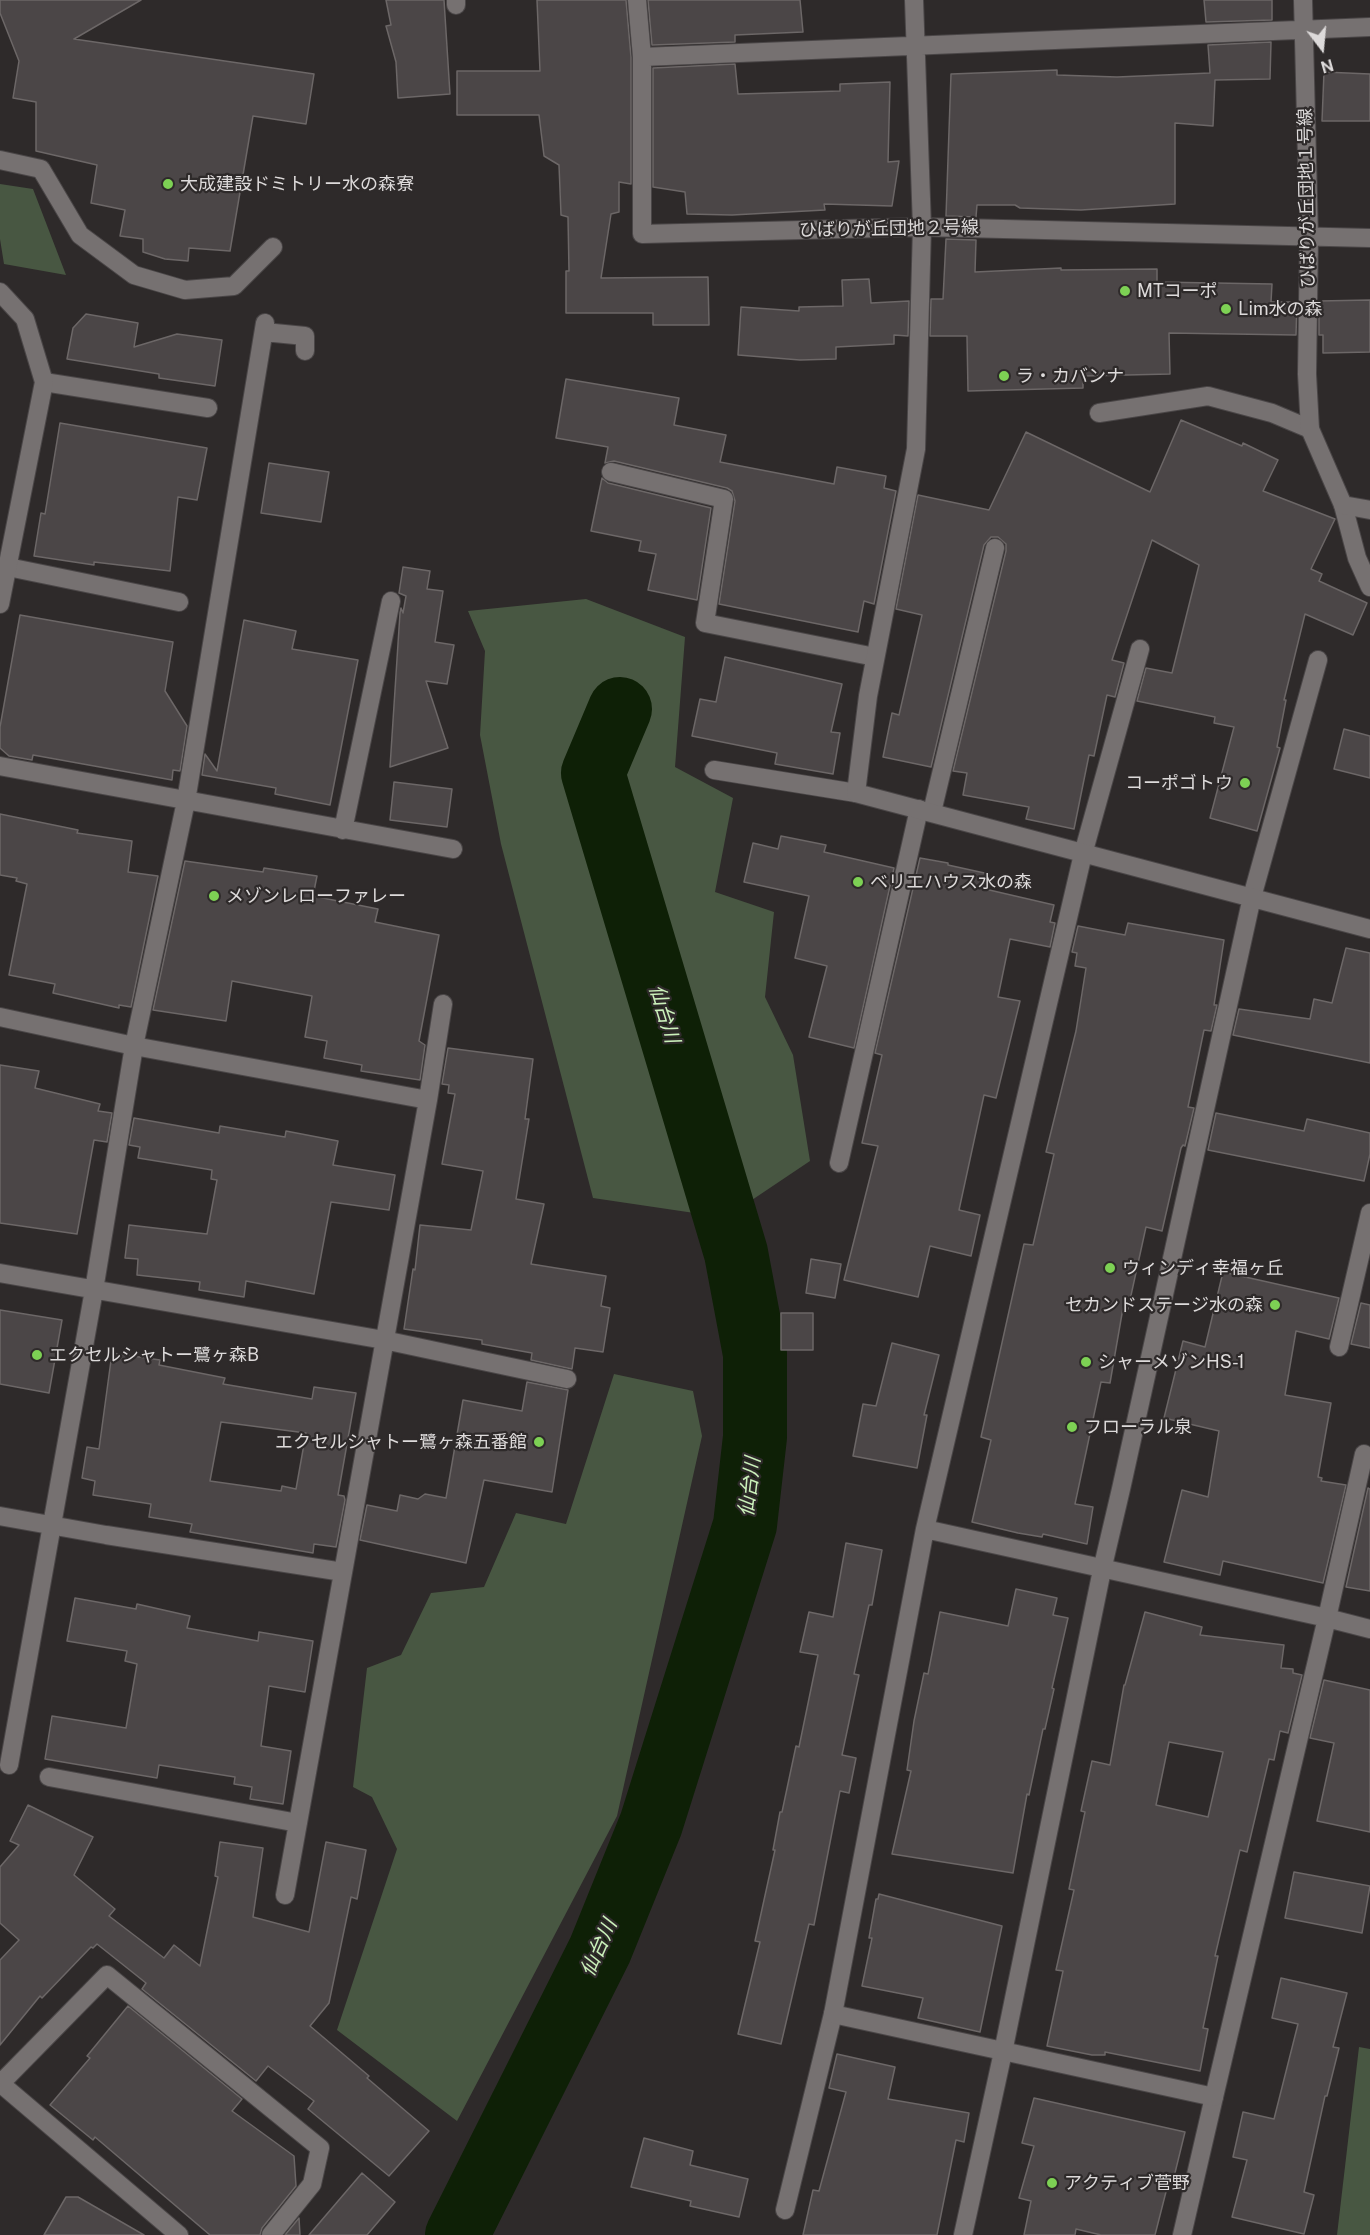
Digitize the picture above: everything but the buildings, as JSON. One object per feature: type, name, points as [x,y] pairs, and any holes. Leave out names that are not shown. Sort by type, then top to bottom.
[{"type":"street","name":"ひばりが丘団地２号線","points":[[638,0],[642,57],[642,234],[922,226],[1370,238]]},
{"type":"street","points":[[856,793],[868,696],[916,449],[922,226],[914,0]]},
{"type":"street","name":"ひばりが丘団地１号線","points":[[1303,0],[1309,237],[1307,374],[1310,429],[1343,505],[1357,558],[1370,587]]},
{"type":"street","points":[[642,57],[1370,27]]},
{"type":"street","points":[[0,160],[41,169],[80,236],[134,275],[185,290],[234,286],[273,247]]},
{"type":"street","points":[[0,292],[25,319],[44,382],[0,604]]},
{"type":"street","points":[[9,1765],[94,1290],[134,1046],[186,801],[265,327],[305,336],[305,351]]},
{"type":"street","points":[[44,382],[208,408]]},
{"type":"street","points":[[1099,413],[1208,396],[1272,413],[1310,429]]},
{"type":"street","points":[[611,472],[724,499],[705,623],[876,657]]},
{"type":"street","points":[[1343,505],[1370,510]]},
{"type":"street","points":[[839,1164],[926,811],[995,548]]},
{"type":"street","points":[[8,567],[179,602]]},
{"type":"street","points":[[343,830],[391,601]]},
{"type":"street","points":[[785,2210],[833,2014],[926,1529],[1083,854],[1140,649]]},
{"type":"street","points":[[963,2235],[1102,1570],[1122,1489],[1252,897],[1318,660]]},
{"type":"street","points":[[0,766],[453,849]]},
{"type":"street","points":[[714,770],[856,793],[1370,928]]},
{"type":"street","points":[[285,1896],[428,1100],[443,1004]]},
{"type":"street","points":[[0,1017],[134,1046],[428,1100]]},
{"type":"street","points":[[1339,1347],[1370,1213]]},
{"type":"street","points":[[0,1273],[384,1340],[567,1379]]},
{"type":"street","points":[[1182,2235],[1364,1454]]},
{"type":"street","points":[[0,1515],[343,1572]]},
{"type":"street","points":[[926,1529],[1370,1629]]},
{"type":"street","points":[[49,1777],[298,1823]]},
{"type":"street","points":[[179,2235],[0,2083],[107,1975],[320,2148],[312,2184],[271,2235]]},
{"type":"street","points":[[833,2014],[1214,2097]]},
{"type":"green space","points":[[0,184],[33,189],[66,275],[4,264],[0,239]]},
{"type":"green space","points":[[586,599],[685,637],[675,767],[733,798],[715,892],[774,912],[765,997],[793,1055],[810,1161],[743,1206],[623,765],[642,716],[599,692],[562,776],[701,1214],[593,1198],[501,844],[480,735],[485,651],[468,611]]},
{"type":"green space","points":[[614,1374],[693,1391],[702,1436],[617,1816],[457,2121],[337,2030],[397,1849],[372,1797],[353,1787],[367,1668],[401,1655],[431,1593],[484,1587],[516,1513],[566,1524]]},
{"type":"green space","points":[[1359,2047],[1370,2049],[1370,2235],[1337,2235]]},
{"type":"waterway","name":"仙台川","points":[[457,2235],[600,1950],[651,1824],[745,1525],[755,1437],[755,1354],[736,1253],[593,773],[620,709]]},
{"type":"place","name":"大成建設ドミトリー水の森寮","points":[[168,184]]},
{"type":"place","name":"MTコーポ","points":[[1125,291]]},
{"type":"place","name":"Lim水の森","points":[[1226,309]]},
{"type":"place","name":"ラ・カバンナ","points":[[1004,376]]},
{"type":"place","name":"コーポゴトウ","points":[[1245,783]]},
{"type":"place","name":"ベリエハウス水の森","points":[[858,882]]},
{"type":"place","name":"メゾンレローファレー","points":[[214,896]]},
{"type":"place","name":"ウィンディ幸福ヶ丘","points":[[1110,1268]]},
{"type":"place","name":"セカンドステージ水の森","points":[[1275,1305]]},
{"type":"place","name":"エクセルシャトー鷺ヶ森B","points":[[37,1355]]},
{"type":"place","name":"シャーメゾンHS-1","points":[[1086,1362]]},
{"type":"place","name":"フローラル泉","points":[[1072,1427]]},
{"type":"place","name":"エクセルシャトー鷺ヶ森五番館","points":[[539,1442]]},
{"type":"place","name":"アクティブ菅野","points":[[1052,2183]]}]
